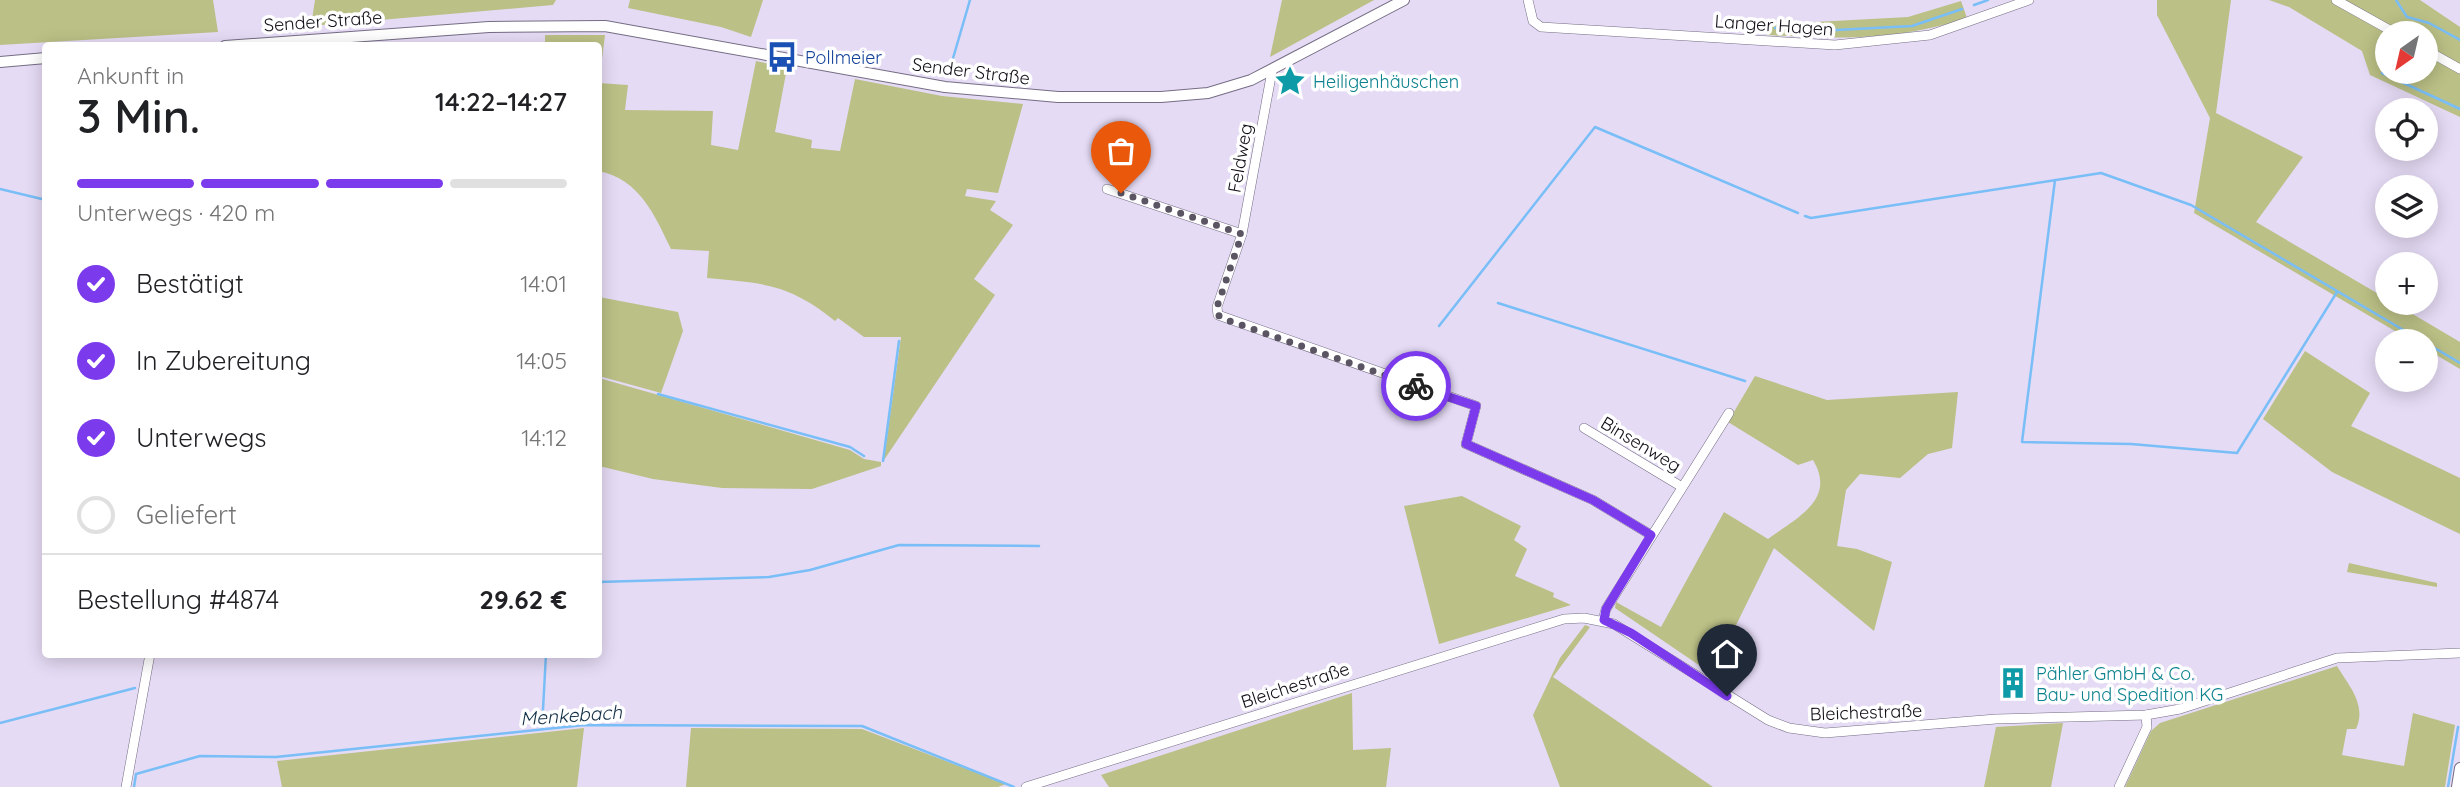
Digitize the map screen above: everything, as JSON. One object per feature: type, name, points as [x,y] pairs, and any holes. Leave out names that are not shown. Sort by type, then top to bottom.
[{"type":"main road","name":"Sender Straße","points":[[349,42],[380,41],[489,27],[622,27],[898,80],[1001,94],[1161,97],[1208,93],[1272,71],[1404,0]]},
{"type":"main road","points":[[0,62],[42,58]]},
{"type":"main road","points":[[2457,787],[2460,768]]},
{"type":"street","name":"Langer Hagen","points":[[1528,0],[1533,21],[1541,27],[1835,45],[1930,35],[2029,0]]},
{"type":"street","points":[[2336,0],[2375,22]]},
{"type":"street","points":[[2438,57],[2460,69]]},
{"type":"street","name":"Feldweg","points":[[1272,71],[1242,234],[1217,307],[1218,315],[1476,406],[1466,444],[1593,500],[1651,535]]},
{"type":"street","points":[[1107,189],[1242,234]]},
{"type":"street","name":"Binsenweg","points":[[1604,620],[1606,609],[1729,413]]},
{"type":"street","name":"Binsenweg","points":[[1584,428],[1682,487]]},
{"type":"street","name":"Bleichestraße","points":[[1026,787],[1545,622],[1584,618],[1604,620],[1631,633],[1750,711],[1799,730],[1825,733],[1996,719],[2146,715],[2180,709],[2337,658],[2460,653]]},
{"type":"street","points":[[126,787],[149,658]]},
{"type":"street","points":[[2119,787],[2147,727],[2146,715]]},
{"type":"green space","points":[[0,0],[213,0],[218,32],[42,42],[0,45]]},
{"type":"green space","points":[[315,0],[556,0],[553,5],[311,26]]},
{"type":"green space","points":[[630,0],[763,0],[751,37],[721,27],[628,8]]},
{"type":"green space","points":[[1282,0],[1374,0],[1270,57]]},
{"type":"green space","points":[[2157,0],[2231,0],[2216,113],[2303,157],[2256,222],[2375,292],[2375,315],[2414,315],[2438,329],[2392,329],[2194,213],[2210,118],[2157,15]]},
{"type":"green space","points":[[2269,0],[2420,0],[2460,27],[2460,117],[2438,107],[2438,98],[2419,98],[2389,84],[2438,84],[2438,21],[2375,21],[2375,77],[2370,75],[2362,51],[2289,7]]},
{"type":"green space","points":[[1961,1],[1967,18],[1892,35],[1820,37],[1767,35],[1763,31],[1777,24],[1908,17]]},
{"type":"green space","points":[[545,35],[605,35],[602,59],[602,42],[545,42]]},
{"type":"green space","points":[[756,61],[787,68],[775,132],[812,140],[811,148],[840,151],[855,79],[942,96],[1023,104],[998,193],[967,189],[965,196],[996,201],[990,210],[1013,225],[974,279],[995,295],[884,460],[901,337],[864,337],[838,318],[835,321],[789,292],[760,284],[707,278],[709,251],[671,249],[644,200],[625,182],[602,172],[602,83],[628,85],[625,110],[713,111],[711,145],[738,150]]},
{"type":"green space","points":[[602,298],[678,312],[683,331],[661,393],[602,377]]},
{"type":"green space","points":[[2438,329],[2460,342],[2460,369],[2438,356]]},
{"type":"green space","points":[[2305,351],[2370,393],[2351,426],[2460,478],[2460,534],[2332,472],[2263,419]]},
{"type":"green space","points":[[1755,376],[1827,400],[1958,392],[1952,448],[1928,454],[1900,478],[1860,474],[1846,490],[1837,546],[1857,549],[1892,562],[1874,631],[1774,548],[1712,674],[1615,608],[1616,602],[1661,627],[1724,512],[1768,539],[1801,515],[1817,497],[1819,474],[1813,460],[1798,465],[1728,422]]},
{"type":"green space","points":[[602,379],[850,450],[864,459],[881,462],[881,466],[812,489],[722,488],[653,479],[602,467]]},
{"type":"green space","points":[[1462,496],[1521,526],[1514,540],[1527,549],[1515,576],[1554,593],[1553,597],[1571,605],[1439,644],[1404,506]]},
{"type":"green space","points":[[2349,563],[2437,583],[2437,587],[2347,572]]},
{"type":"green space","points":[[1585,625],[1590,627],[1553,677],[1713,787],[1560,787],[1533,715],[1560,658]]},
{"type":"green space","points":[[2337,666],[2355,696],[2359,712],[2356,729],[2347,729],[2342,755],[2404,766],[2413,713],[2455,725],[2445,787],[2125,787],[2151,731],[2160,723]]},
{"type":"green space","points":[[1352,693],[1353,750],[1391,748],[1386,787],[1109,787],[1101,775]]},
{"type":"green space","points":[[2063,723],[2051,787],[1984,787],[1996,727]]},
{"type":"green space","points":[[584,728],[577,787],[282,787],[277,761]]},
{"type":"green space","points":[[691,728],[862,729],[1006,784],[998,787],[686,787]]},
{"type":"waterway","points":[[949,72],[970,0]]},
{"type":"waterway","points":[[1974,5],[1988,0]]},
{"type":"waterway","points":[[2396,0],[2407,17],[2429,23],[2460,40]]},
{"type":"waterway","points":[[1775,28],[1836,30],[1912,26],[1962,9]]},
{"type":"waterway","points":[[2406,84],[2460,109]]},
{"type":"waterway","points":[[1439,326],[1595,127],[1798,213]]},
{"type":"waterway","points":[[1805,216],[1811,218],[2101,173],[2191,205],[2402,329]]},
{"type":"waterway","points":[[2055,180],[2022,442],[2131,444],[2237,453],[2337,292]]},
{"type":"waterway","points":[[0,189],[42,199]]},
{"type":"waterway","points":[[1498,303],[1745,381]]},
{"type":"waterway","points":[[883,461],[899,341]]},
{"type":"waterway","points":[[2438,350],[2460,363]]},
{"type":"waterway","points":[[658,394],[850,447],[864,456]]},
{"type":"waterway","points":[[602,582],[769,577],[810,570],[899,545],[1039,546]]},
{"type":"waterway","points":[[542,728],[546,658]]},
{"type":"waterway","points":[[0,723],[135,688]]},
{"type":"waterway","name":"Menkebach","points":[[134,787],[136,774],[200,756],[276,757],[584,725],[862,726],[1014,787]]},
{"type":"waterway","points":[[2448,787],[2458,727]]},
{"type":"way so far","points":[[1121,193],[1242,234],[1217,307],[1218,315],[1224,319],[1416,386]]},
{"type":"place","name":"Pollmeier","points":[[782,57]]},
{"type":"place","name":"Heiligenhäuschen","points":[[1290,81]]},
{"type":"place","name":"Pähler GmbH & Co. Bau- und Spedition KG","points":[[2013,683]]},
{"type":"route","points":[[1416,386],[1476,406],[1466,444],[1593,500],[1651,535],[1606,609],[1604,620],[1631,633],[1727,696]]}]
